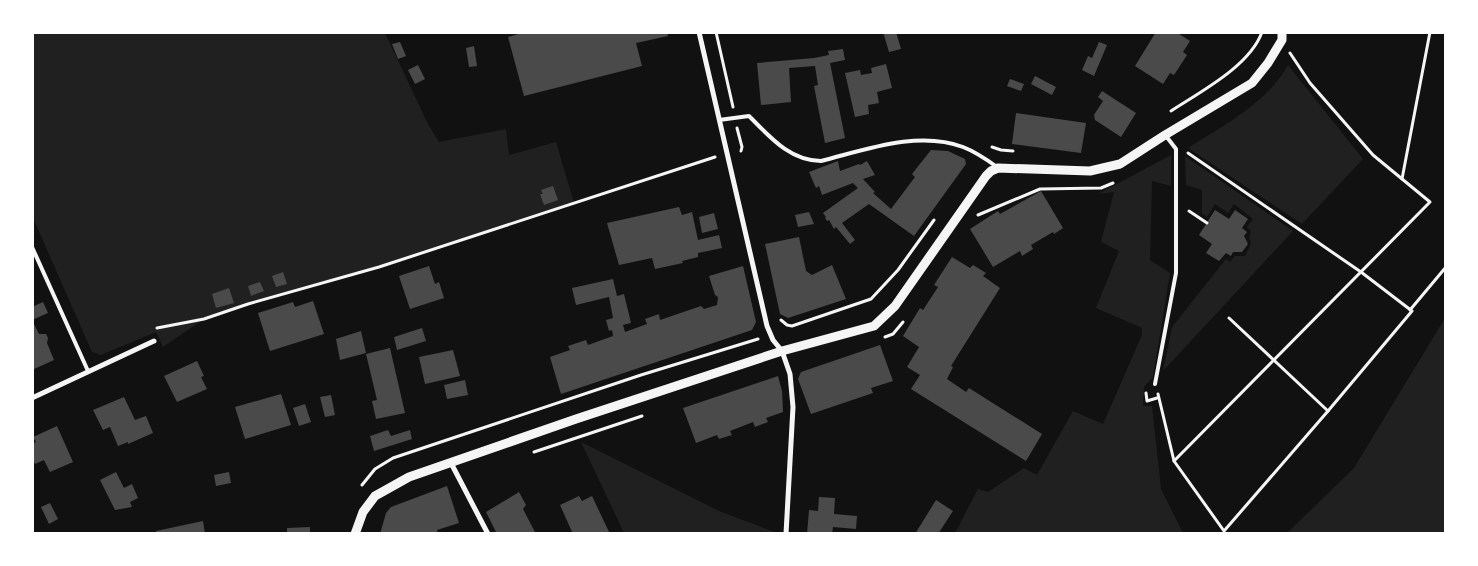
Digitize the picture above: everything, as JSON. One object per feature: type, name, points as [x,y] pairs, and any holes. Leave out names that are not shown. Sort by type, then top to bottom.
[{"type":"street","points":[[698,32],[767,326],[773,340],[782,351],[790,374],[793,407],[786,534]]},
{"type":"street","points":[[355,534],[363,512],[375,496],[408,478],[585,416],[782,351],[874,326],[895,306],[991,171],[998,168],[1090,171],[1120,164],[1252,83],[1268,63],[1282,36]]},
{"type":"street","points":[[32,398],[154,341]]},
{"type":"street","points":[[451,463],[488,534]]},
{"type":"lane","points":[[719,120],[750,116],[777,143],[789,152],[810,161],[821,161],[896,143],[922,141],[948,143],[962,147],[975,152],[998,168]]},
{"type":"lane","points":[[1156,384],[1176,272],[1176,149],[1165,135]]},
{"type":"lane","points":[[32,248],[88,371]]},
{"type":"path","points":[[716,32],[742,147],[740,154]]},
{"type":"path","points":[[1165,115],[1230,73],[1255,47],[1262,32]]},
{"type":"path","points":[[1402,180],[1430,32]]},
{"type":"path","points":[[1174,461],[1430,202],[1373,155],[1310,83],[1282,36]]},
{"type":"path","points":[[1285,60],[1291,46]]},
{"type":"path","points":[[990,146],[1001,150],[1019,152]]},
{"type":"path","points":[[1176,149],[1179,147],[1361,272],[1410,310]]},
{"type":"path","points":[[157,328],[204,319],[248,304],[379,267],[718,156]]},
{"type":"path","points":[[974,219],[979,214],[1040,188],[1101,188],[1118,180]]},
{"type":"path","points":[[1176,202],[1207,223]]},
{"type":"path","points":[[778,315],[782,322],[792,326],[871,300],[898,270],[938,215]]},
{"type":"path","points":[[1156,384],[1174,461],[1224,531],[1328,411],[1412,311],[1410,310],[1446,267]]},
{"type":"path","points":[[884,337],[893,334],[908,315]]},
{"type":"path","points":[[1229,318],[1328,411]]},
{"type":"path","points":[[534,452],[647,414]]},
{"type":"shaded area","points":[[32,33],[385,33],[428,124],[439,142],[506,129],[509,155],[556,142],[574,203],[453,243],[204,319],[163,347],[156,332],[101,355],[92,352],[33,218]]},
{"type":"shaded area","points":[[1288,65],[1363,159],[1302,224],[1188,148],[1230,122],[1256,102],[1279,79]]},
{"type":"shaded area","points":[[1171,155],[1171,186],[1152,181],[1150,260],[1170,273],[1153,377],[1144,387],[1143,406],[1152,406],[1161,489],[1183,533],[955,533],[978,489],[988,492],[1024,468],[1037,475],[1073,411],[1103,424],[1142,335],[1142,328],[1096,308],[1119,251],[1101,242],[1114,192],[1098,194]]},
{"type":"shaded area","points":[[1185,156],[1293,231],[1163,371],[1172,327],[1226,259],[1230,262],[1235,256],[1245,256],[1251,244],[1249,237],[1251,231],[1247,227],[1253,219],[1234,204],[1228,213],[1215,204],[1207,217],[1202,213],[1202,190],[1186,185]]},
{"type":"shaded area","points":[[1445,318],[1445,533],[1287,533],[1354,468]]},
{"type":"shaded area","points":[[581,442],[719,511],[777,533],[624,533]]},
{"type":"building","points":[[525,32],[667,32],[668,36],[636,43],[642,66],[524,96],[508,37]]},
{"type":"building","points":[[883,32],[896,32],[901,49],[889,52]]},
{"type":"building","points":[[1156,32],[1176,32],[1190,41],[1183,52],[1187,55],[1174,75],[1170,73],[1163,84],[1135,66]]},
{"type":"building","points":[[400,42],[406,56],[398,59],[392,44]]},
{"type":"building","points":[[1099,42],[1107,45],[1094,76],[1082,70],[1088,56],[1092,58]]},
{"type":"building","points":[[474,46],[477,66],[469,67],[466,48]]},
{"type":"building","points":[[843,49],[845,60],[830,63],[845,138],[825,143],[814,86],[818,85],[815,66],[789,68],[791,102],[761,105],[757,63],[814,58],[829,55],[828,51]]},
{"type":"building","points":[[886,64],[892,88],[877,92],[879,103],[868,105],[869,114],[855,117],[845,73],[860,70],[861,75],[872,73],[871,68]]},
{"type":"building","points":[[418,65],[425,79],[415,84],[408,70]]},
{"type":"building","points":[[1035,76],[1056,87],[1052,95],[1031,84]]},
{"type":"building","points":[[1010,79],[1024,84],[1021,91],[1007,86]]},
{"type":"building","points":[[1102,91],[1136,113],[1121,137],[1095,120],[1094,115],[1103,101],[1098,97]]},
{"type":"building","points":[[1016,113],[1086,123],[1081,153],[1012,144]]},
{"type":"building","points":[[931,150],[948,151],[965,159],[966,164],[914,236],[869,204],[842,223],[855,240],[850,244],[836,227],[834,229],[829,220],[827,221],[825,218],[823,213],[858,188],[853,183],[822,195],[819,186],[816,188],[809,172],[838,161],[840,171],[867,161],[875,175],[863,179],[875,192],[873,193],[891,209],[915,177],[912,174]]},
{"type":"building","points":[[553,186],[558,200],[544,205],[540,194],[543,194],[541,190]]},
{"type":"building","points":[[1041,191],[1063,228],[1031,245],[1033,249],[1022,256],[1020,251],[993,267],[970,229],[998,211],[1000,214]]},
{"type":"building","points":[[679,207],[682,215],[692,212],[698,240],[719,235],[722,248],[698,253],[698,257],[682,261],[683,263],[655,269],[652,258],[619,265],[607,223]]},
{"type":"building","points":[[1215,210],[1229,219],[1235,210],[1248,219],[1242,228],[1247,232],[1244,236],[1248,244],[1242,252],[1233,252],[1231,256],[1226,253],[1219,261],[1206,253],[1212,244],[1199,235]]},
{"type":"building","points":[[809,212],[814,224],[798,227],[795,215]]},
{"type":"building","points":[[714,213],[718,229],[702,233],[699,217]]},
{"type":"building","points":[[799,237],[806,271],[812,275],[832,265],[846,299],[788,318],[780,314],[765,244]]},
{"type":"building","points":[[952,257],[970,268],[973,265],[986,273],[983,276],[1000,288],[951,366],[953,367],[947,379],[966,392],[969,388],[1042,434],[1026,461],[911,389],[920,375],[907,367],[919,347],[903,336],[920,308],[923,310],[938,287],[934,285]]},
{"type":"building","points":[[429,266],[435,284],[439,282],[444,298],[410,309],[399,276]]},
{"type":"building","points":[[743,266],[756,322],[752,330],[561,394],[550,357],[570,350],[568,346],[586,340],[588,345],[613,336],[612,330],[609,331],[606,320],[613,318],[609,297],[576,305],[572,288],[613,279],[617,296],[624,294],[631,323],[623,325],[625,332],[647,324],[645,319],[659,314],[660,320],[701,306],[704,309],[717,305],[718,297],[715,295],[709,276]]},
{"type":"building","points":[[283,272],[287,284],[276,287],[272,276]]},
{"type":"building","points":[[260,282],[264,291],[251,296],[248,286]]},
{"type":"building","points":[[229,288],[234,303],[216,308],[212,294]]},
{"type":"building","points":[[313,301],[324,334],[270,351],[258,313],[293,302],[295,307]]},
{"type":"building","points":[[43,302],[48,313],[32,320],[32,307]]},
{"type":"building","points":[[32,320],[39,334],[46,334],[48,338],[47,343],[54,360],[32,370]]},
{"type":"building","points":[[422,328],[426,341],[397,350],[394,337]]},
{"type":"building","points":[[361,331],[366,353],[340,360],[336,339]]},
{"type":"building","points":[[880,345],[893,381],[871,388],[873,393],[811,414],[798,379],[801,372]]},
{"type":"building","points":[[390,348],[405,413],[376,419],[372,401],[377,400],[366,354]]},
{"type":"building","points":[[453,350],[460,376],[425,384],[419,357]]},
{"type":"building","points":[[197,361],[204,376],[201,377],[207,389],[177,402],[164,376]]},
{"type":"building","points":[[778,376],[782,391],[783,412],[766,418],[768,422],[755,427],[753,422],[730,431],[732,435],[719,439],[717,435],[696,443],[683,408]]},
{"type":"building","points":[[465,380],[468,395],[447,399],[444,385]]},
{"type":"building","points":[[281,394],[291,425],[245,439],[235,407]]},
{"type":"building","points":[[331,395],[335,415],[325,417],[320,397]]},
{"type":"building","points":[[124,397],[135,420],[146,416],[153,433],[128,444],[128,442],[118,446],[110,427],[103,430],[93,410]]},
{"type":"building","points":[[305,404],[311,422],[299,426],[293,408]]},
{"type":"building","points":[[57,426],[73,462],[50,472],[44,460],[35,464],[32,458],[32,444],[36,442],[33,437]]},
{"type":"building","points":[[388,430],[391,436],[410,430],[412,439],[374,451],[370,436]]},
{"type":"building","points":[[116,472],[124,488],[132,484],[138,498],[130,502],[132,507],[115,510],[100,480]]},
{"type":"building","points":[[229,472],[231,483],[216,486],[214,475]]},
{"type":"building","points":[[447,486],[459,523],[437,530],[438,534],[380,534],[386,513],[391,507]]},
{"type":"building","points":[[519,492],[526,505],[523,509],[536,534],[497,534],[486,512]]},
{"type":"building","points":[[579,496],[582,501],[592,496],[610,534],[573,534],[560,505]]},
{"type":"building","points":[[819,497],[835,498],[834,514],[857,516],[856,529],[833,527],[832,534],[807,534],[809,510],[818,511]]},
{"type":"building","points":[[936,500],[953,511],[938,534],[915,534]]},
{"type":"building","points":[[50,503],[58,519],[49,524],[41,507]]},
{"type":"building","points":[[203,521],[205,534],[156,534],[156,531]]},
{"type":"building","points":[[310,527],[310,534],[287,534],[287,528]]}]
